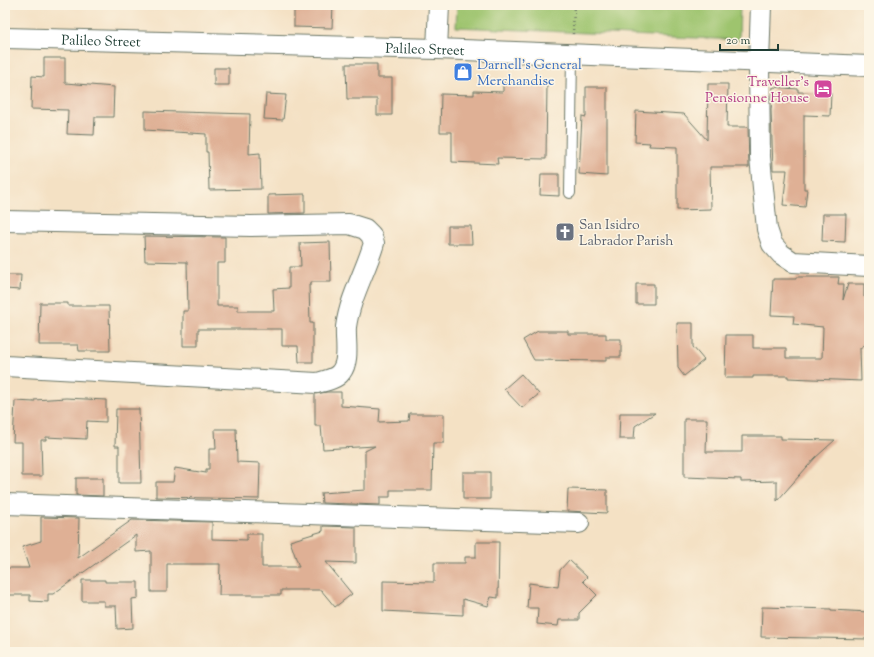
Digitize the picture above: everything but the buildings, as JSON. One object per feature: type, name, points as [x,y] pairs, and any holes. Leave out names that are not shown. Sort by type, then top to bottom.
[{"type":"street","points":[[437,49],[439,5]]},
{"type":"street","points":[[761,5],[759,63],[762,193],[767,229],[772,244],[781,254],[793,262],[869,266]]},
{"type":"street","name":"Palileo Street","points":[[5,38],[437,49],[759,63],[869,66]]},
{"type":"street","points":[[5,221],[251,226],[349,224],[365,229],[374,243],[351,304],[346,327],[345,364],[341,373],[331,379],[317,383],[5,366]]},
{"type":"street","points":[[5,504],[579,523]]},
{"type":"lane","points":[[570,193],[572,55]]},
{"type":"path","points":[[562,5],[591,5]]},
{"type":"path","points":[[572,55],[574,6]]},
{"type":"green space","points":[[457,5],[740,5],[739,40],[456,27]]},
{"type":"place","name":"Darnell's General Merchandise","points":[[463,72]]},
{"type":"place","name":"Traveller's Pensionne House","points":[[823,89]]},
{"type":"place","name":"San Isidro Labrador Parish","points":[[565,232]]}]
